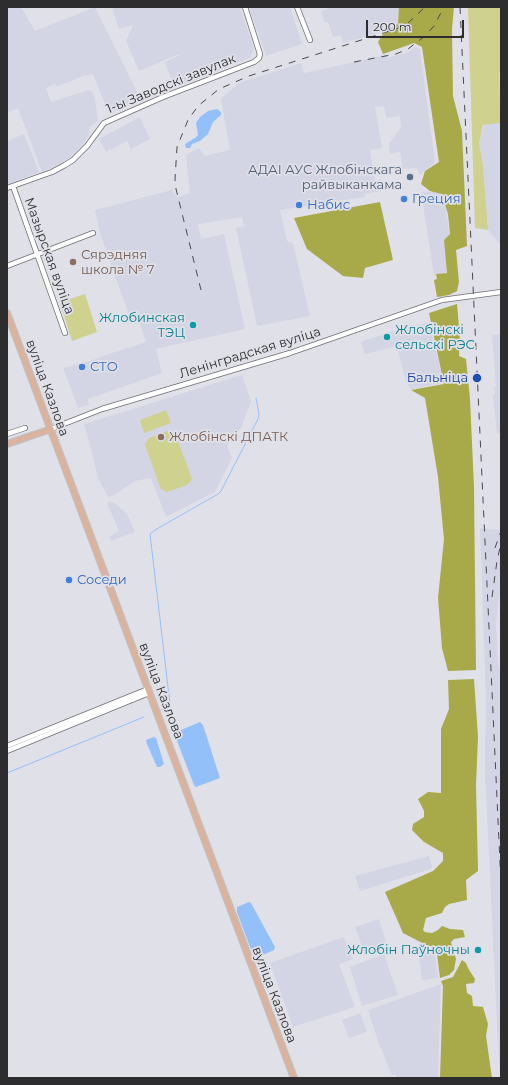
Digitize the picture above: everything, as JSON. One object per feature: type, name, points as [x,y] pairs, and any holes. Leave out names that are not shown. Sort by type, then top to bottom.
[{"type":"main road","name":"вуліца Казлова","points":[[7,313],[294,1078]]},
{"type":"main road","name":"Ленінградская вуліца","points":[[7,444],[51,429]]},
{"type":"street","name":"1-ы Заводскі завулак","points":[[7,188],[52,172],[65,165],[82,150],[104,123],[163,97],[254,62],[259,58],[259,49],[245,7]]},
{"type":"street","points":[[297,7],[310,40]]},
{"type":"street","name":"Мазырская вуліца","points":[[13,186],[65,333]]},
{"type":"street","points":[[7,266],[93,233]]},
{"type":"street","name":"Ленінградская вуліца","points":[[51,429],[102,409],[304,348],[442,300],[501,292]]},
{"type":"street","points":[[7,434],[25,428]]},
{"type":"street","points":[[7,746],[148,691]]},
{"type":"street","points":[[7,751],[148,691]]},
{"type":"shaded area","points":[[7,7],[21,7],[35,31],[95,7],[140,98],[109,114],[93,74],[86,75],[56,87],[55,84],[46,88],[51,102],[89,90],[92,91],[95,99],[98,121],[90,127],[89,136],[69,159],[42,172],[18,108],[7,113]]},
{"type":"shaded area","points":[[112,7],[240,7],[254,49],[250,58],[174,87],[165,62],[180,55],[179,54],[139,71],[126,41],[133,25],[119,29]]},
{"type":"shaded area","points":[[249,7],[290,7],[302,44],[266,56]]},
{"type":"shaded area","points":[[333,7],[399,7],[398,24],[391,29],[343,43],[341,35],[333,37],[328,22],[325,23],[321,11]]},
{"type":"shaded area","points":[[399,7],[454,7],[452,29],[453,96],[462,131],[467,246],[456,250],[459,282],[457,291],[449,295],[437,297],[434,280],[437,279],[436,274],[447,273],[444,240],[450,234],[448,214],[442,194],[430,191],[421,184],[425,171],[439,162],[422,47],[414,43],[383,54],[378,42],[383,34],[398,24]]},
{"type":"shaded area","points":[[415,47],[420,49],[435,162],[420,175],[417,168],[403,169],[400,152],[390,154],[389,143],[401,128],[400,116],[386,118],[384,106],[375,107],[382,148],[370,150],[375,183],[388,181],[389,185],[382,187],[382,191],[365,194],[365,197],[280,210],[287,241],[293,243],[310,316],[257,326],[236,228],[244,226],[242,217],[198,224],[201,239],[224,234],[245,329],[156,349],[162,373],[88,399],[89,405],[78,408],[63,368],[100,358],[146,342],[139,321],[132,324],[100,233],[95,210],[172,190],[177,197],[190,193],[186,155],[199,148],[205,156],[230,150],[221,99],[239,83],[301,63],[304,73],[386,55],[387,58],[406,53]]},
{"type":"shaded area","points":[[501,71],[501,245],[488,230],[483,164],[479,143],[499,72]]},
{"type":"shaded area","points":[[140,117],[150,139],[131,149],[127,141],[106,152],[99,139]]},
{"type":"shaded area","points":[[24,134],[39,172],[7,185],[7,141]]},
{"type":"shaded area","points":[[444,191],[451,249],[446,272],[434,276],[421,192]]},
{"type":"shaded area","points":[[380,202],[393,260],[365,268],[363,278],[343,276],[307,249],[294,218]]},
{"type":"shaded area","points":[[457,304],[460,340],[459,356],[466,359],[470,399],[474,487],[476,670],[448,671],[442,648],[438,598],[444,539],[438,477],[425,398],[411,390],[444,384],[429,313]]},
{"type":"shaded area","name":"Жлобінскі сельскі РЭС","points":[[429,322],[444,383],[410,389],[405,378],[398,351],[395,351],[394,347],[365,354],[361,342],[411,325],[412,327]]},
{"type":"shaded area","points":[[501,334],[501,433],[497,433],[493,395],[495,395],[494,387],[496,387],[492,335]]},
{"type":"shaded area","name":"Жлобінскі ДПАТК","points":[[242,375],[251,401],[241,428],[227,446],[232,458],[215,492],[166,517],[151,478],[135,481],[113,496],[108,497],[98,478],[84,424]]},
{"type":"shaded area","points":[[110,501],[116,504],[127,514],[135,532],[110,541],[110,536],[119,531],[107,503]]},
{"type":"shaded area","points":[[480,528],[501,530],[501,580],[496,624],[498,663],[501,678],[501,1078],[499,1064],[485,772],[486,699]]},
{"type":"shaded area","points":[[474,679],[478,737],[476,785],[478,871],[466,880],[467,900],[449,904],[445,907],[442,913],[426,918],[423,930],[425,932],[432,933],[442,926],[450,929],[463,930],[465,937],[454,939],[451,942],[456,959],[454,970],[449,975],[440,978],[436,946],[428,946],[403,933],[385,892],[433,871],[443,861],[443,853],[424,842],[412,830],[413,824],[424,817],[424,811],[418,799],[428,792],[441,793],[441,729],[449,709],[448,680]]},
{"type":"shaded area","points":[[429,856],[432,866],[431,869],[360,891],[355,876]]},
{"type":"shaded area","points":[[379,919],[387,945],[365,955],[355,927]]},
{"type":"shaded area","points":[[344,937],[353,959],[339,964],[355,1007],[293,1027],[270,963]]},
{"type":"shaded area","points":[[434,948],[438,978],[422,980],[418,949]]},
{"type":"shaded area","points":[[384,954],[398,995],[362,1006],[350,967]]},
{"type":"shaded area","points":[[462,960],[466,963],[475,979],[474,983],[466,984],[467,993],[472,996],[473,1006],[483,1007],[488,1024],[486,1036],[492,1078],[440,1078],[443,986],[441,981],[453,977]]},
{"type":"shaded area","points":[[441,984],[438,1078],[396,1078],[395,1074],[392,1075],[379,1044],[368,1010]]},
{"type":"shaded area","points":[[360,1013],[367,1032],[349,1038],[342,1020]]},
{"type":"green space","points":[[468,7],[501,7],[501,71],[499,72],[500,123],[483,125],[479,143],[483,164],[488,230],[475,228]]},
{"type":"green space","points":[[85,294],[97,332],[72,341],[60,302]]},
{"type":"green space","points":[[166,410],[171,423],[144,433],[140,420]]},
{"type":"green space","points":[[167,431],[175,433],[192,479],[187,485],[167,492],[161,489],[145,445],[149,438]]},
{"type":"water","points":[[217,109],[221,112],[221,115],[213,122],[208,134],[200,141],[192,144],[190,148],[186,148],[185,144],[198,135],[196,123],[200,117],[208,111]]},
{"type":"water","points":[[200,722],[203,725],[220,778],[196,787],[174,733]]},
{"type":"water","points":[[154,737],[156,738],[164,764],[160,767],[157,767],[146,740]]},
{"type":"water","points":[[249,902],[251,903],[275,947],[274,950],[256,958],[250,947],[237,912],[237,907]]},
{"type":"waterway","points":[[161,710],[168,708],[170,704],[150,534],[221,491],[258,419],[259,414],[256,398]]},
{"type":"waterway","points":[[168,708],[177,730]]},
{"type":"waterway","points":[[7,773],[144,717]]},
{"type":"railway","points":[[201,290],[176,189],[175,179],[177,147],[188,120],[198,106],[219,89],[249,76],[405,26],[425,7]]},
{"type":"railway","points":[[354,62],[396,54],[408,49],[425,36],[434,26],[444,7]]},
{"type":"railway","points":[[460,7],[501,884]]},
{"type":"railway","points":[[495,548],[501,531]]},
{"type":"railway","points":[[492,597],[501,543]]},
{"type":"place","name":"АДАІ АУС Жлобінскага райвыканкама","points":[[410,177]]},
{"type":"place","name":"Греция","points":[[404,199]]},
{"type":"place","name":"Набис","points":[[299,205]]},
{"type":"place","name":"Сярэдняя школа № 7","points":[[73,262]]},
{"type":"place","name":"Жлобинская ТЭЦ","points":[[193,325]]},
{"type":"place","name":"Жлобінскі сельскі РЭС","points":[[387,337]]},
{"type":"place","name":"СТО","points":[[82,367]]},
{"type":"place","name":"Бальніца","points":[[477,378]]},
{"type":"place","name":"Жлобінскі ДПАТК","points":[[161,437]]},
{"type":"place","name":"Соседи","points":[[69,580]]},
{"type":"place","name":"Жлобін Паўночны","points":[[478,950]]}]
